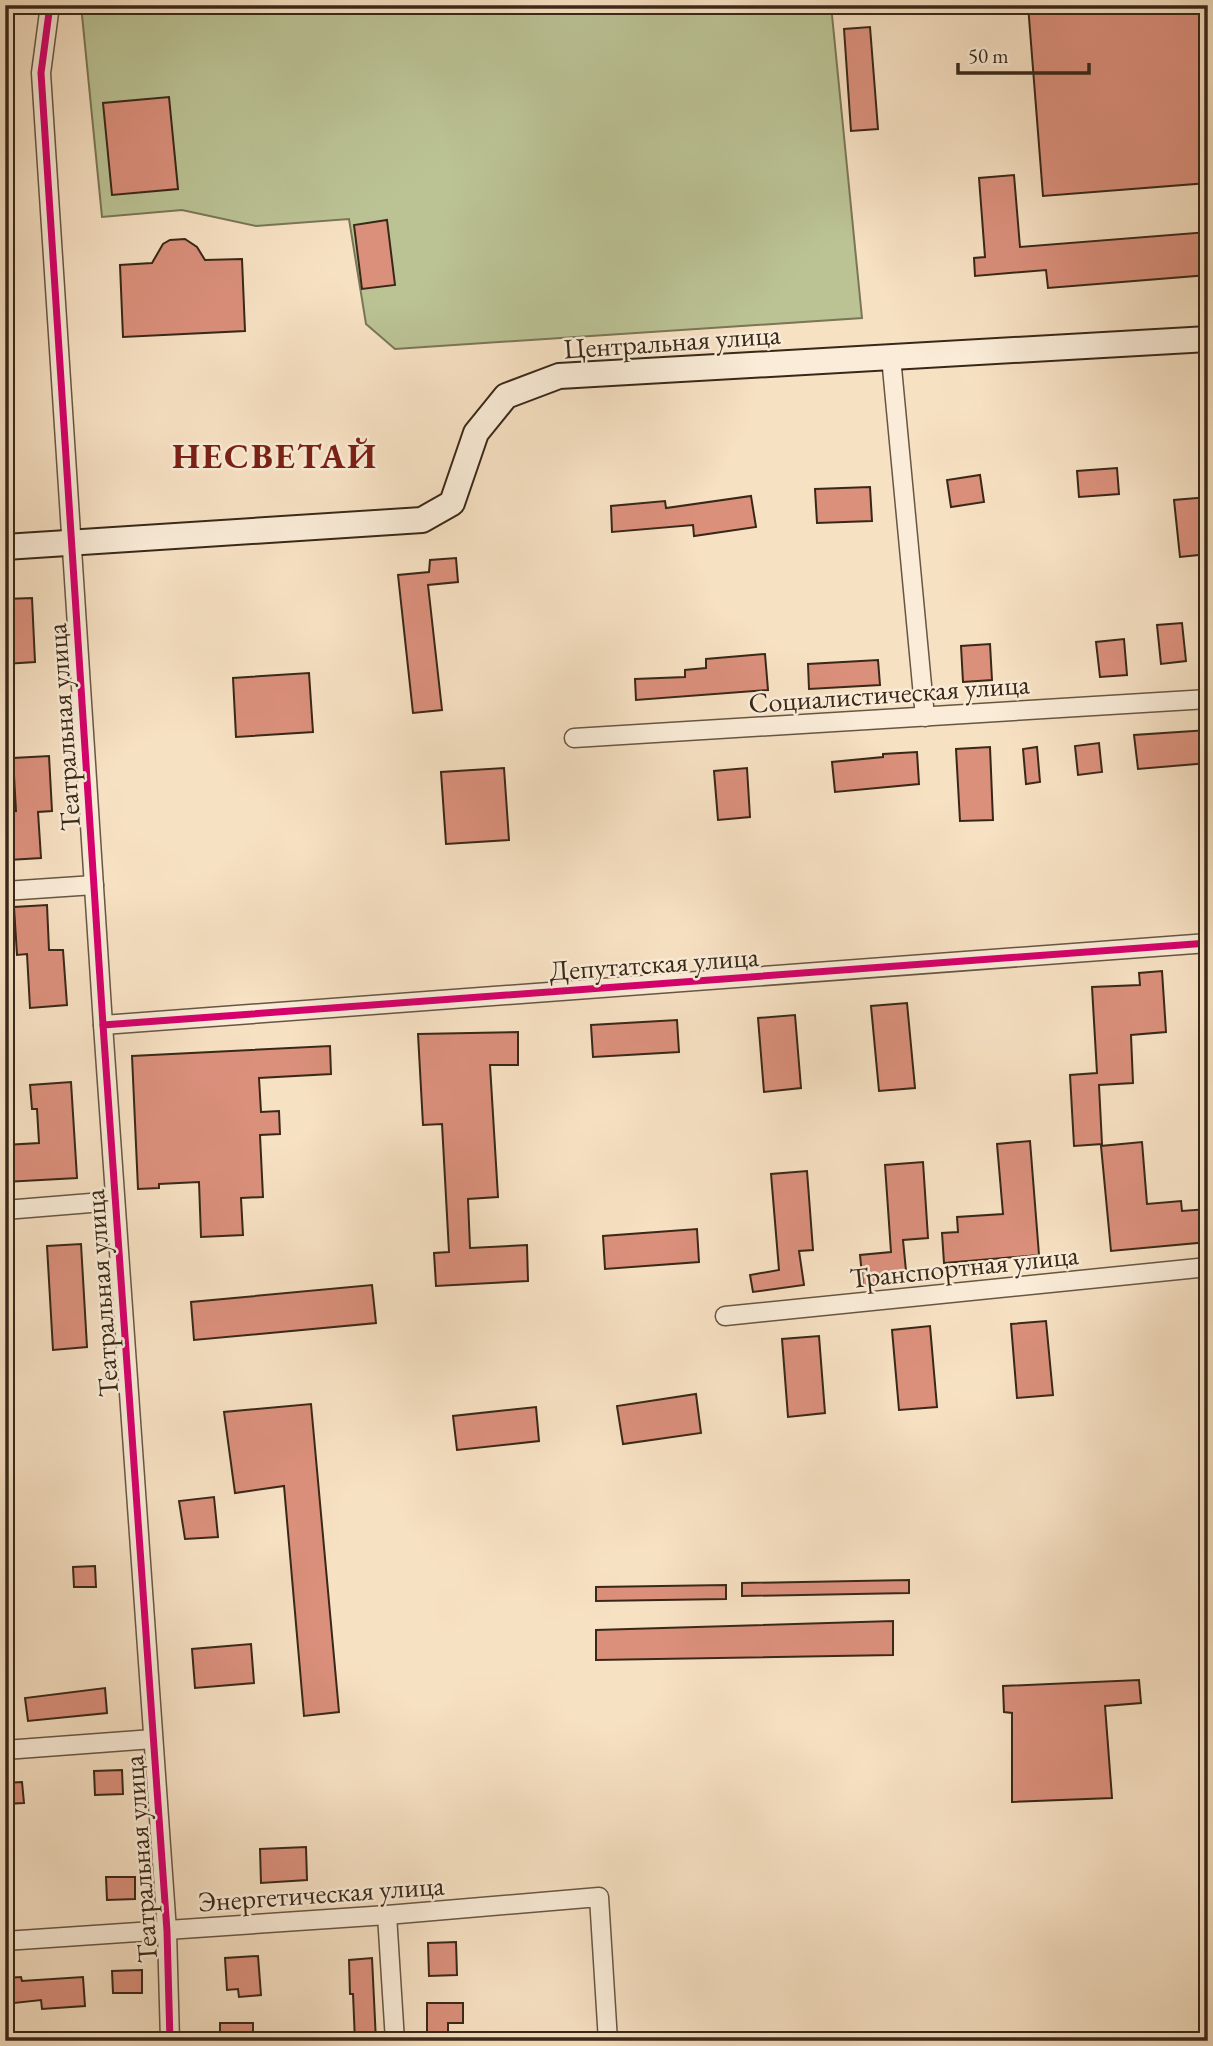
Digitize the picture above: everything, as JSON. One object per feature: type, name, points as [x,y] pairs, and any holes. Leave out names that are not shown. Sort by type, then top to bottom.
[{"type":"main road","name":"Центральная улица","points":[[5,547],[422,520],[452,503],[476,433],[506,396],[559,376],[1208,339]]},
{"type":"street","name":"Театральная улица","points":[[50,5],[41,73],[103,1025],[167,1931],[170,2041]]},
{"type":"street","points":[[891,357],[925,717]]},
{"type":"street","name":"Социалистическая улица","points":[[574,738],[1208,699]]},
{"type":"street","points":[[5,891],[94,885]]},
{"type":"street","name":"Депутатская улица","points":[[103,1025],[1208,943]]},
{"type":"street","points":[[5,1210],[115,1201]]},
{"type":"street","name":"Транспортная улица","points":[[725,1316],[1208,1267]]},
{"type":"street","points":[[5,1750],[153,1739]]},
{"type":"street","name":"Энергетическая улица","points":[[5,1941],[387,1915],[599,1897],[608,2041]]},
{"type":"street","points":[[387,1915],[395,2041]]},
{"type":"green space","points":[[81,5],[831,5],[862,318],[395,349],[366,324],[349,219],[256,226],[182,210],[102,217]]},
{"type":"building","points":[[1028,5],[1208,5],[1208,183],[1043,196]]},
{"type":"building","points":[[870,27],[878,129],[851,131],[844,29]]},
{"type":"building","points":[[169,97],[178,189],[112,195],[103,103]]},
{"type":"building","points":[[1014,175],[1020,247],[1208,232],[1208,275],[1048,288],[1046,270],[975,276],[974,258],[985,257],[979,178]]},
{"type":"building","points":[[387,220],[395,285],[362,289],[354,225]]},
{"type":"building","points":[[185,239],[197,247],[205,260],[242,259],[245,331],[123,337],[120,265],[152,263],[163,244],[170,240]]},
{"type":"building","points":[[1117,468],[1119,494],[1079,497],[1077,471]]},
{"type":"building","points":[[980,475],[984,502],[951,507],[947,480]]},
{"type":"building","points":[[870,487],[872,521],[817,523],[815,489]]},
{"type":"building","points":[[751,496],[756,527],[694,536],[693,525],[612,532],[611,506],[665,501],[666,508]]},
{"type":"building","points":[[1208,497],[1208,554],[1180,557],[1174,500]]},
{"type":"building","points":[[456,558],[458,582],[428,585],[442,710],[413,713],[398,575],[429,572],[430,560]]},
{"type":"building","points":[[32,598],[35,662],[5,664],[5,599]]},
{"type":"building","points":[[1182,623],[1186,661],[1161,664],[1157,625]]},
{"type":"building","points":[[1124,639],[1127,675],[1100,677],[1096,642]]},
{"type":"building","points":[[990,644],[992,680],[963,682],[961,646]]},
{"type":"building","points":[[765,654],[768,690],[636,700],[635,679],[685,677],[685,670],[706,668],[706,659]]},
{"type":"building","points":[[878,660],[880,685],[809,689],[808,664]]},
{"type":"building","points":[[309,673],[313,732],[236,737],[233,678]]},
{"type":"building","points":[[1208,730],[1208,763],[1138,769],[1134,735]]},
{"type":"building","points":[[1099,743],[1102,772],[1078,775],[1075,746]]},
{"type":"building","points":[[990,747],[993,820],[960,821],[956,749]]},
{"type":"building","points":[[1037,747],[1040,782],[1026,784],[1023,749]]},
{"type":"building","points":[[917,752],[919,784],[835,792],[832,762]]},
{"type":"building","points":[[49,756],[52,811],[38,812],[41,858],[9,860],[6,812],[16,811],[13,758]]},
{"type":"building","points":[[504,768],[509,840],[446,844],[441,772]]},
{"type":"building","points":[[747,768],[750,817],[718,820],[714,771]]},
{"type":"building","points":[[47,905],[49,950],[63,950],[67,1005],[30,1008],[27,954],[17,955],[14,907]]},
{"type":"building","points":[[1162,971],[1166,1032],[1131,1035],[1133,1083],[1099,1085],[1102,1144],[1074,1146],[1070,1075],[1097,1073],[1092,987],[1140,985],[1139,973]]},
{"type":"building","points":[[907,1003],[915,1088],[879,1091],[871,1006]]},
{"type":"building","points":[[795,1015],[801,1088],[764,1092],[758,1018]]},
{"type":"building","points":[[677,1020],[679,1052],[593,1057],[591,1025]]},
{"type":"building","points":[[518,1032],[518,1065],[490,1065],[498,1197],[468,1199],[470,1248],[527,1245],[528,1281],[436,1286],[434,1253],[449,1252],[442,1124],[423,1125],[418,1034]]},
{"type":"building","points":[[330,1046],[331,1074],[259,1078],[261,1112],[279,1111],[280,1134],[260,1135],[263,1197],[241,1198],[243,1235],[201,1237],[199,1182],[159,1184],[159,1188],[138,1189],[132,1056]]},
{"type":"building","points":[[71,1082],[77,1178],[5,1182],[5,1145],[39,1143],[37,1109],[32,1109],[30,1085]]},
{"type":"building","points":[[1030,1141],[1039,1255],[944,1263],[942,1233],[958,1232],[957,1217],[1003,1214],[997,1144]]},
{"type":"building","points":[[1142,1142],[1147,1204],[1181,1201],[1182,1211],[1208,1209],[1208,1242],[1111,1251],[1101,1146]]},
{"type":"building","points":[[923,1162],[928,1238],[903,1240],[907,1281],[863,1285],[860,1255],[891,1252],[885,1165]]},
{"type":"building","points":[[807,1171],[813,1250],[799,1251],[804,1285],[753,1292],[750,1275],[779,1270],[771,1174]]},
{"type":"building","points":[[697,1229],[699,1262],[605,1269],[603,1236]]},
{"type":"building","points":[[81,1244],[87,1347],[53,1350],[47,1246]]},
{"type":"building","points":[[372,1285],[376,1323],[194,1340],[191,1302]]},
{"type":"building","points":[[1046,1321],[1053,1395],[1017,1398],[1011,1324]]},
{"type":"building","points":[[930,1326],[937,1407],[899,1410],[892,1330]]},
{"type":"building","points":[[819,1336],[825,1413],[788,1417],[782,1339]]},
{"type":"building","points":[[696,1394],[701,1433],[623,1444],[617,1406]]},
{"type":"building","points":[[311,1404],[339,1712],[304,1716],[284,1486],[235,1493],[224,1412]]},
{"type":"building","points":[[536,1407],[539,1441],[457,1450],[453,1416]]},
{"type":"building","points":[[214,1497],[218,1537],[185,1539],[179,1501]]},
{"type":"building","points":[[95,1566],[96,1587],[74,1587],[73,1567]]},
{"type":"building","points":[[909,1580],[909,1593],[742,1596],[742,1583]]},
{"type":"building","points":[[726,1585],[726,1599],[596,1601],[596,1587]]},
{"type":"building","points":[[893,1621],[893,1655],[596,1660],[596,1630]]},
{"type":"building","points":[[251,1644],[254,1683],[195,1688],[192,1649]]},
{"type":"building","points":[[1139,1680],[1141,1703],[1105,1706],[1112,1798],[1012,1802],[1012,1713],[1004,1712],[1003,1686]]},
{"type":"building","points":[[105,1688],[107,1713],[28,1721],[25,1698]]},
{"type":"building","points":[[122,1770],[123,1794],[95,1795],[94,1771]]},
{"type":"building","points":[[22,1782],[24,1803],[5,1804],[5,1783]]},
{"type":"building","points":[[306,1847],[307,1880],[261,1883],[260,1849]]},
{"type":"building","points":[[106,1877],[135,1877],[135,1899],[107,1900]]},
{"type":"building","points":[[456,1942],[457,1975],[429,1976],[428,1943]]},
{"type":"building","points":[[258,1956],[261,1995],[239,1997],[238,1989],[227,1990],[225,1958]]},
{"type":"building","points":[[372,1958],[376,2041],[355,2041],[349,1960]]},
{"type":"building","points":[[142,1970],[142,1993],[113,1993],[112,1971]]},
{"type":"building","points":[[21,1977],[22,1981],[83,1977],[85,2006],[42,2009],[41,2000],[5,2004],[5,1978]]},
{"type":"building","points":[[427,2003],[463,2003],[463,2023],[448,2023],[448,2039],[427,2039]]},
{"type":"building","points":[[220,2023],[253,2023],[253,2041],[220,2041]]},
{"type":"cycle path","points":[[50,5],[41,73],[103,1025],[167,1931],[170,2041]]},
{"type":"cycle path","points":[[103,1025],[1208,943]]},
{"type":"district","name":"НЕСВЕТАЙ","points":[[275,456]]}]
